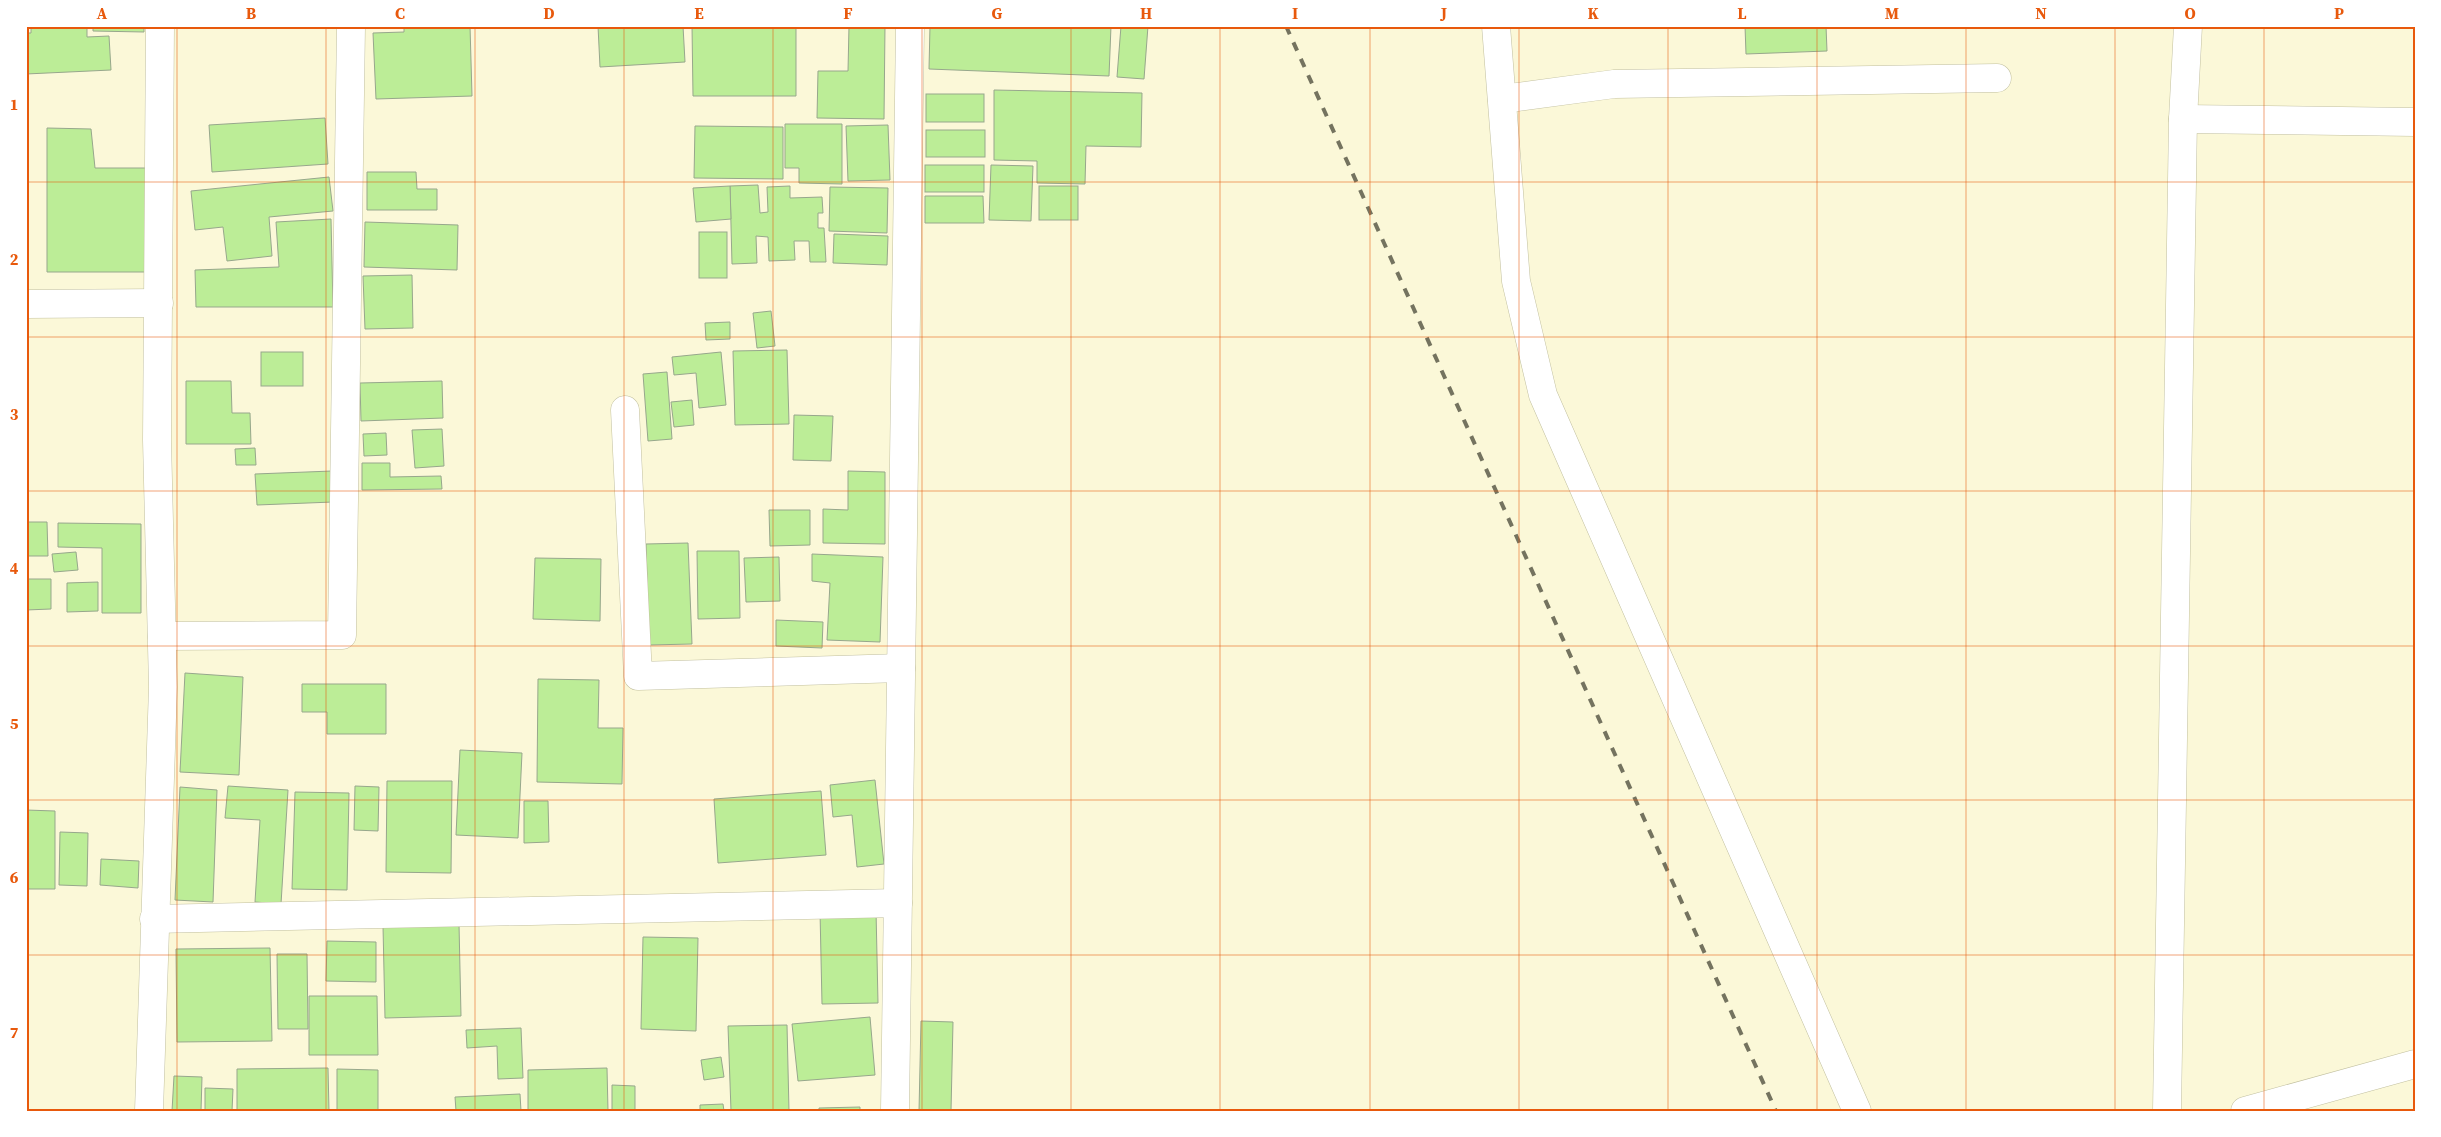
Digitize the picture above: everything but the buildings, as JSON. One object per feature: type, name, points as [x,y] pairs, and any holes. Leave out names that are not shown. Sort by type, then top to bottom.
[{"type":"street","points":[[149,1111],[163,687],[157,440],[160,26]]},
{"type":"street","points":[[162,636],[342,635],[351,26]]},
{"type":"street","points":[[895,1111],[910,26]]},
{"type":"street","points":[[1496,26],[1516,281],[1543,395],[1857,1111]]},
{"type":"street","points":[[2167,1111],[2183,119],[2188,26]]},
{"type":"street","points":[[1502,99],[1614,84],[1997,78]]},
{"type":"street","points":[[2183,119],[2415,122]]},
{"type":"street","points":[[26,304],[158,303]]},
{"type":"street","points":[[625,410],[638,676],[901,668]]},
{"type":"street","points":[[154,919],[898,903]]},
{"type":"street","points":[[2245,1111],[2415,1064]]},
{"type":"railway","points":[[1286,26],[1776,1111]]}]
